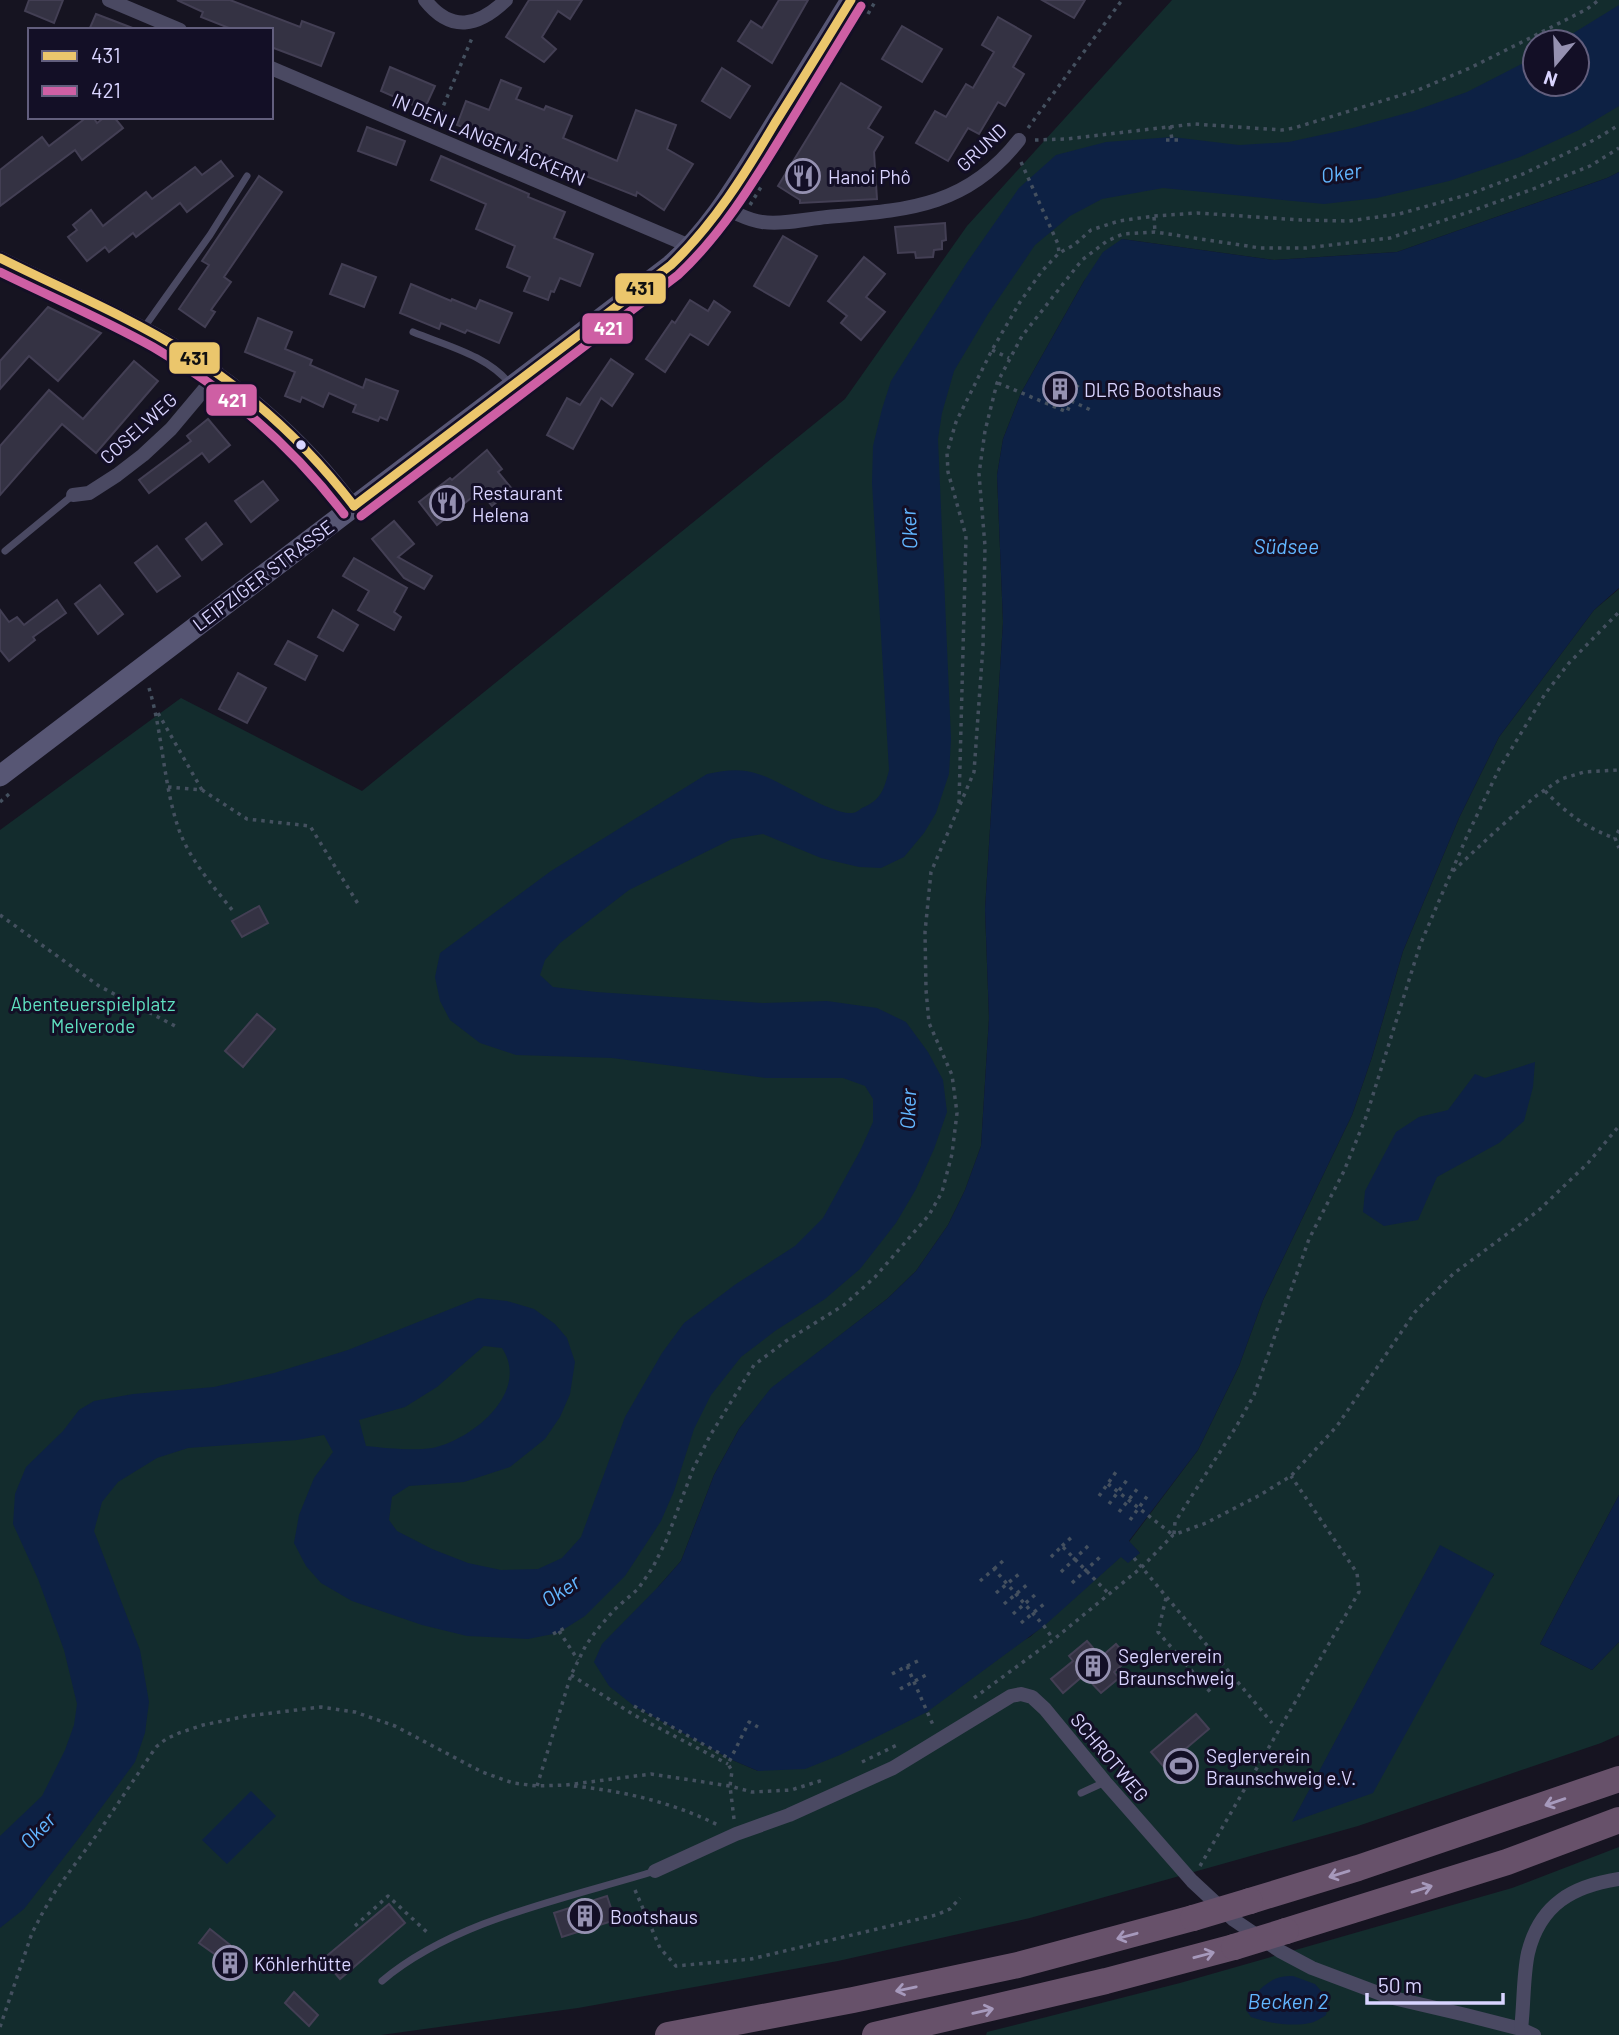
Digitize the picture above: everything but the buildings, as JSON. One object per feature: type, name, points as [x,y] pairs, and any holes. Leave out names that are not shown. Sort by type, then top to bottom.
[{"type":"highway","points":[[668,2035],[827,2006],[1018,1965],[1193,1918],[1371,1864],[1619,1779]]},
{"type":"highway","points":[[875,2035],[1080,1987],[1234,1947],[1507,1863],[1619,1821]]},
{"type":"street","points":[[109,0],[175,28]]},
{"type":"street","points":[[425,0],[445,19],[462,23],[480,20],[506,0]]},
{"type":"street","name":"LEIPZIGER STRASSE","points":[[0,776],[692,247],[722,208],[851,0]]},
{"type":"street","name":"IN DEN LANGEN ÄCKERN","points":[[273,69],[692,247]]},
{"type":"street","name":"GRUND","points":[[722,208],[761,222],[918,207],[968,187],[991,170],[1018,141]]},
{"type":"street","points":[[0,258],[144,329],[218,373],[256,402],[297,441],[354,506]]},
{"type":"street","name":"COSELWEG","points":[[73,495],[89,493],[143,455],[171,429],[218,373]]},
{"type":"street","name":"SCHROTWEG","points":[[654,1871],[893,1768],[1012,1696],[1021,1694],[1032,1697],[1045,1709],[1192,1881],[1234,1920],[1280,1951],[1312,1968],[1389,1997],[1528,2032],[1528,1955],[1536,1928],[1556,1904],[1569,1894],[1584,1886],[1619,1880]]},
{"type":"lane","points":[[144,329],[210,235],[247,176]]},
{"type":"lane","points":[[412,331],[487,363],[512,386]]},
{"type":"lane","points":[[5,551],[73,495]]},
{"type":"lane","points":[[1082,1793],[1105,1782]]},
{"type":"lane","points":[[382,1981],[402,1964],[439,1944],[491,1922],[654,1871]]},
{"type":"path","name":"GRUND","points":[[1018,141],[1122,0]]},
{"type":"path","points":[[1018,141],[1066,139],[1194,124],[1282,130],[1294,128],[1418,90],[1587,9],[1599,0]]},
{"type":"path","points":[[431,134],[480,20]]},
{"type":"path","points":[[959,805],[966,536],[948,471],[947,453],[956,422],[992,350],[1020,302],[1059,253],[1074,245],[1091,230],[1119,221],[1154,216],[1197,213],[1349,221],[1399,214],[1470,194],[1523,174],[1619,125]]},
{"type":"path","points":[[1170,126],[1172,140]]},
{"type":"path","points":[[1166,140],[1180,140]]},
{"type":"path","points":[[537,1786],[578,1660],[597,1630],[614,1610],[638,1589],[653,1567],[666,1541],[693,1469],[711,1434],[754,1365],[786,1341],[844,1305],[875,1277],[929,1215],[942,1192],[952,1154],[957,1113],[952,1075],[929,1023],[925,932],[931,872],[974,772],[984,621],[985,546],[979,474],[985,430],[997,383],[1022,336],[1082,260],[1107,241],[1123,234],[1154,232],[1260,248],[1306,248],[1390,237],[1533,189],[1590,166],[1619,148]]},
{"type":"path","points":[[1024,166],[1058,244],[1059,253]]},
{"type":"path","points":[[1154,216],[1154,232]]},
{"type":"path","points":[[992,350],[1009,358]]},
{"type":"path","points":[[997,383],[1067,412],[1078,385]]},
{"type":"path","points":[[1072,401],[1093,411]]},
{"type":"path","points":[[1173,1535],[1175,1522],[1254,1395],[1309,1239],[1344,1171],[1366,1117],[1420,945],[1499,769],[1545,694],[1569,663],[1619,612]]},
{"type":"path","points":[[138,671],[149,688],[156,710],[168,787],[180,832],[198,866],[233,911]]},
{"type":"path","points":[[156,710],[202,790],[247,819],[310,826],[360,906]]},
{"type":"path","points":[[1451,873],[1499,828],[1561,779],[1584,772],[1619,771]]},
{"type":"path","points":[[168,787],[202,790]]},
{"type":"path","points":[[1544,791],[1589,827],[1615,838],[1619,848]]},
{"type":"path","points":[[1615,838],[1619,830]]},
{"type":"path","points":[[0,915],[99,986],[175,1026]]},
{"type":"path","points":[[972,1700],[1053,1640],[1142,1567],[1173,1535],[1206,1523],[1291,1476],[1337,1426],[1415,1312],[1453,1274],[1538,1211],[1588,1163],[1619,1126]]},
{"type":"path","points":[[1098,1496],[1116,1472]]},
{"type":"path","points":[[1192,1881],[1359,1592],[1357,1573],[1291,1476]]},
{"type":"path","points":[[1109,1504],[1127,1480]]},
{"type":"path","points":[[1108,1484],[1173,1535]]},
{"type":"path","points":[[1119,1512],[1138,1488]]},
{"type":"path","points":[[1130,1520],[1148,1495]]},
{"type":"path","points":[[1051,1557],[1074,1535]]},
{"type":"path","points":[[1062,1546],[1109,1594]]},
{"type":"path","points":[[1061,1572],[1088,1546]]},
{"type":"path","points":[[1072,1583],[1100,1558]]},
{"type":"path","points":[[1134,1558],[1272,1723]]},
{"type":"path","points":[[980,1581],[1005,1559]]},
{"type":"path","points":[[994,1569],[1053,1640]]},
{"type":"path","points":[[996,1593],[1019,1574]]},
{"type":"path","points":[[1004,1604],[1028,1584]]},
{"type":"path","points":[[1013,1614],[1036,1594]]},
{"type":"path","points":[[1167,1597],[1158,1632],[1212,1694]]},
{"type":"path","points":[[1021,1623],[1044,1604]]},
{"type":"path","points":[[553,1634],[565,1628]]},
{"type":"path","points":[[559,1631],[578,1660]]},
{"type":"path","points":[[892,1674],[920,1660]]},
{"type":"path","points":[[907,1666],[934,1726],[941,1721]]},
{"type":"path","points":[[900,1689],[928,1674]]},
{"type":"path","points":[[571,1675],[634,1715],[729,1762]]},
{"type":"path","points":[[634,1706],[729,1762],[732,1771],[730,1786],[736,1834]]},
{"type":"path","points":[[0,2027],[32,1933],[56,1890],[156,1747],[166,1739],[203,1725],[247,1716],[321,1707],[355,1712],[395,1727],[482,1772],[513,1783],[537,1786],[651,1774],[752,1792],[791,1790],[828,1779]]},
{"type":"path","points":[[729,1762],[749,1722],[758,1727]]},
{"type":"path","points":[[857,1765],[900,1743]]},
{"type":"path","points":[[566,1785],[605,1789],[660,1802],[701,1816],[736,1834]]},
{"type":"path","points":[[630,1879],[660,1948],[676,1966],[751,1959],[802,1948],[936,1915],[950,1909],[960,1898]]},
{"type":"path","points":[[355,1926],[388,1896],[439,1944]]},
{"type":"green space","name":"Abenteuerspielplatz Melverode","points":[[1172,0],[1619,0],[1619,172],[1397,252],[1274,260],[1122,239],[1084,281],[1021,393],[1003,439],[997,475],[1003,622],[985,909],[989,1018],[981,1146],[965,1190],[948,1225],[916,1271],[887,1299],[771,1389],[739,1429],[714,1475],[681,1561],[658,1587],[634,1706],[730,1759],[758,1771],[1030,1637],[1121,1556],[1140,1553],[1129,1542],[1198,1450],[1239,1366],[1263,1300],[1352,1115],[1403,951],[1459,818],[1499,737],[1594,610],[1619,589],[1619,1495],[1540,1644],[1592,1670],[1619,1642],[1619,1735],[1358,1826],[1030,1918],[838,1961],[578,2008],[381,2035],[0,2035],[0,830],[181,698],[362,791],[845,399],[967,226]],"holes":[[[1440,1546],[1494,1575],[1293,1821]]]},
{"type":"green space","points":[[1619,1847],[1619,2035],[986,2035],[987,2032],[1180,1983],[1512,1888]]},
{"type":"water","name":"Oker","points":[[1619,5],[1619,106],[1579,130],[1520,157],[1449,181],[1377,198],[1324,204],[1163,188],[1102,199],[1070,216],[1035,245],[988,314],[954,371],[942,413],[938,439],[951,739],[949,774],[936,813],[924,833],[904,857],[881,868],[859,867],[821,858],[763,834],[732,839],[629,890],[560,943],[545,960],[540,975],[553,987],[763,1003],[827,1001],[877,1008],[906,1022],[928,1052],[943,1080],[947,1112],[916,1189],[896,1223],[860,1269],[825,1299],[741,1357],[711,1395],[694,1429],[674,1491],[661,1521],[625,1576],[585,1616],[558,1633],[528,1639],[467,1636],[422,1625],[352,1601],[321,1583],[306,1566],[294,1543],[299,1515],[314,1478],[333,1452],[324,1435],[297,1440],[188,1448],[157,1458],[118,1482],[102,1502],[94,1531],[140,1650],[149,1702],[145,1733],[135,1762],[79,1838],[24,1909],[0,1928],[0,1836],[42,1796],[65,1750],[74,1725],[77,1704],[64,1650],[38,1579],[13,1524],[15,1494],[26,1467],[63,1431],[79,1410],[94,1401],[133,1394],[214,1387],[274,1373],[348,1350],[478,1298],[507,1301],[534,1309],[555,1324],[567,1338],[575,1362],[570,1394],[560,1417],[545,1439],[510,1467],[464,1482],[409,1486],[392,1497],[389,1520],[397,1531],[468,1563],[501,1570],[538,1569],[562,1558],[581,1537],[625,1417],[662,1353],[684,1323],[736,1284],[795,1246],[823,1218],[873,1122],[873,1099],[865,1086],[843,1078],[766,1078],[612,1058],[516,1055],[480,1043],[450,1020],[440,1001],[435,977],[440,953],[551,871],[707,774],[747,771],[843,812],[856,812],[874,802],[881,794],[889,770],[872,483],[873,446],[891,381],[966,264],[1019,188],[1056,155],[1106,142],[1172,137],[1239,145],[1289,142],[1414,111],[1467,92],[1521,64],[1521,98],[1591,98],[1591,28],[1582,28]],"holes":[[[484,1346],[502,1348],[509,1365],[509,1381],[503,1397],[493,1412],[464,1435],[432,1448],[366,1446],[359,1420],[405,1407],[437,1387]]]},
{"type":"water","name":"Südsee","points":[[1619,172],[1619,588],[1594,610],[1499,737],[1459,818],[1403,951],[1352,1115],[1263,1300],[1239,1366],[1198,1450],[1129,1541],[1140,1553],[1128,1563],[1121,1557],[1044,1626],[927,1712],[840,1755],[805,1769],[758,1771],[730,1759],[634,1706],[609,1686],[594,1662],[602,1644],[681,1561],[714,1475],[739,1429],[771,1388],[887,1299],[916,1271],[948,1225],[965,1190],[981,1146],[989,1018],[985,909],[1003,622],[997,475],[1003,439],[1021,393],[1084,281],[1103,252],[1122,239],[1274,260],[1397,252]]},
{"type":"water","points":[[1535,1062],[1533,1087],[1524,1121],[1499,1143],[1437,1177],[1418,1220],[1384,1226],[1363,1212],[1365,1191],[1396,1132],[1419,1117],[1448,1110],[1475,1074],[1485,1078]]},
{"type":"water","points":[[1619,1495],[1619,1642],[1592,1670],[1540,1644]]},
{"type":"water","points":[[1440,1545],[1494,1574],[1373,1793],[1292,1822]]},
{"type":"water","points":[[251,1791],[276,1816],[227,1864],[202,1840]]},
{"type":"water","name":"Becken 2","points":[[1293,1976],[1315,1984],[1329,2000],[1326,2015],[1312,2022],[1296,2025],[1272,2023],[1251,2017],[1246,2010],[1260,1990],[1276,1979]]},
{"type":"transit line","name":"431","points":[[354,506],[671,265],[687,249],[715,216],[740,180],[851,0]]},
{"type":"transit line","name":"421","points":[[361,516],[678,275],[694,259],[724,224],[750,187],[861,6]]},
{"type":"transit line","name":"431","points":[[0,258],[140,326],[209,368],[255,403],[297,441],[354,506]]},
{"type":"transit line","name":"421","points":[[0,272],[153,347],[207,382],[280,442],[344,514]]},
{"type":"place","name":"Hanoi Phô","points":[[803,176]]},
{"type":"place","name":"DLRG Bootshaus","points":[[1060,389]]},
{"type":"place","name":"Restaurant Helena","points":[[447,503]]},
{"type":"place","name":"Seglerverein Braunschweig","points":[[1093,1666]]},
{"type":"place","name":"Seglerverein Braunschweig e.V.","points":[[1181,1766]]},
{"type":"place","name":"Bootshaus","points":[[585,1916]]},
{"type":"place","name":"Köhlerhütte","points":[[230,1963]]}]
